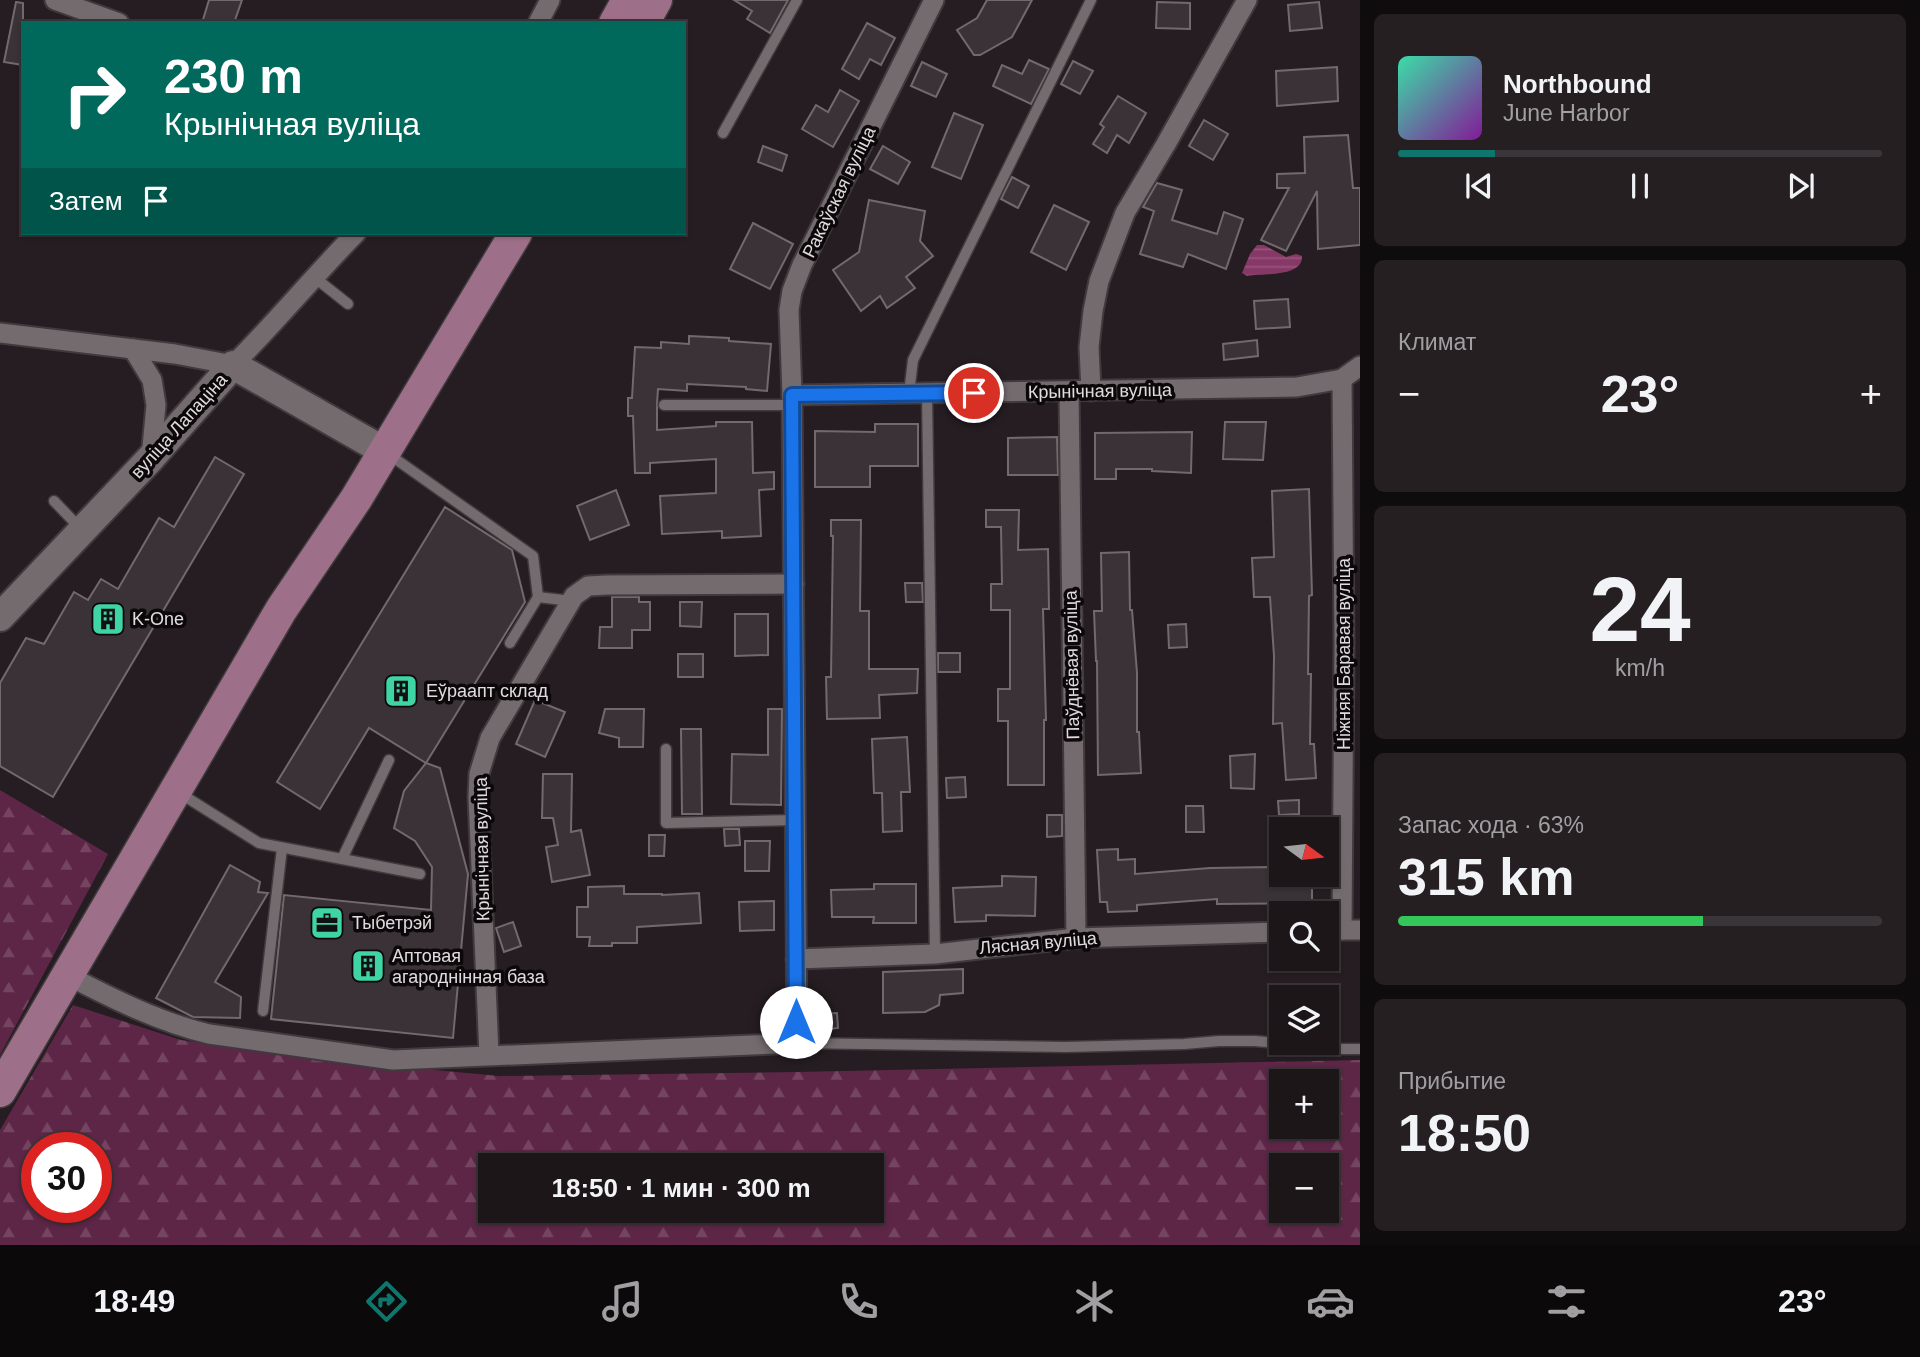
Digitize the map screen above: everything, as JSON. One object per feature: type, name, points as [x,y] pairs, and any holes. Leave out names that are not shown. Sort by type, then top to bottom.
[{"type":"main road","points":[[616,21],[628,0]]},
{"type":"main road","points":[[644,21],[656,0]]},
{"type":"main road","points":[[0,1091],[281,610],[356,499],[375,446],[490,235]]},
{"type":"main road","points":[[375,446],[515,235]]},
{"type":"main road","points":[[233,365],[375,446]]},
{"type":"main road","name":"вуліца Лапаціна","points":[[0,617],[150,459],[233,365]]},
{"type":"street","points":[[55,0],[113,21]]},
{"type":"street","points":[[539,21],[550,0]]},
{"type":"street","name":"Ракаўская вуліца","points":[[797,1043],[789,310],[792,291],[802,265],[934,0]]},
{"type":"street","points":[[1090,391],[1089,347],[1099,281],[1125,213],[1247,0]]},
{"type":"street","name":"вуліца Лапаціна","points":[[233,365],[354,235]]},
{"type":"street","points":[[0,333],[175,354],[233,365]]},
{"type":"street","points":[[133,349],[152,380],[156,405],[150,459]]},
{"type":"street","name":"Крынічная вуліца","points":[[792,400],[918,393],[1297,387],[1342,379],[1360,366]]},
{"type":"street","name":"Ніжняя Баравая вуліца","points":[[1342,379],[1352,644],[1343,930]]},
{"type":"street","name":"Паўднёвая вуліца","points":[[1069,391],[1076,938]]},
{"type":"street","points":[[571,601],[589,586],[794,584]]},
{"type":"street","name":"Крынічная вуліца","points":[[489,1055],[479,774],[490,738],[571,601]]},
{"type":"street","name":"Лясная вуліца","points":[[796,959],[934,954],[1076,938],[1269,932]]},
{"type":"street","points":[[66,975],[160,1020],[209,1034],[394,1060],[797,1043]]},
{"type":"lane","points":[[723,133],[797,0]]},
{"type":"lane","points":[[934,954],[918,393],[913,360],[1091,0]]},
{"type":"lane","points":[[313,277],[348,304]]},
{"type":"lane","points":[[664,405],[792,400]]},
{"type":"lane","points":[[375,446],[423,476],[533,556],[538,597],[510,643]]},
{"type":"lane","points":[[54,501],[83,530]]},
{"type":"lane","points":[[538,597],[571,601]]},
{"type":"lane","points":[[666,750],[666,823],[795,820]]},
{"type":"lane","points":[[342,859],[389,760]]},
{"type":"lane","points":[[175,790],[259,843],[420,874]]},
{"type":"lane","points":[[263,1011],[282,848]]},
{"type":"lane","points":[[797,1043],[1066,1047],[1255,1041],[1360,1049]]},
{"type":"green space","points":[[0,790],[108,854],[0,1055]]},
{"type":"green space","points":[[73,1005],[181,1040],[296,1057],[499,1076],[1360,1060],[1360,1245],[0,1245],[0,1130]]},
{"type":"shaded area","points":[[1257,245],[1264,245],[1286,257],[1296,254],[1302,256],[1300,263],[1289,271],[1247,276],[1242,273]]},
{"type":"building","points":[[209,0],[242,0],[235,21],[203,21]]},
{"type":"building","points":[[734,0],[788,0],[770,33],[747,19],[752,11]]},
{"type":"building","points":[[987,0],[1032,0],[1012,37],[980,55],[974,55],[957,30],[977,18]]},
{"type":"building","points":[[16,2],[23,3],[21,65],[4,62]]},
{"type":"building","points":[[1157,2],[1190,3],[1190,29],[1156,28]]},
{"type":"building","points":[[1319,2],[1322,28],[1290,31],[1288,5]]},
{"type":"building","points":[[867,23],[895,38],[881,65],[870,59],[859,79],[842,69]]},
{"type":"building","points":[[1029,60],[1049,69],[1031,104],[993,86],[1002,65],[1022,74]]},
{"type":"building","points":[[1073,61],[1093,71],[1080,94],[1061,84]]},
{"type":"building","points":[[922,62],[947,74],[936,97],[911,86]]},
{"type":"building","points":[[1337,67],[1338,101],[1277,106],[1276,71]]},
{"type":"building","points":[[840,90],[859,101],[833,147],[802,129],[816,105],[828,112]]},
{"type":"building","points":[[1118,96],[1146,113],[1129,143],[1117,135],[1107,153],[1093,144],[1104,127],[1100,124]]},
{"type":"building","points":[[954,113],[983,125],[961,179],[932,167]]},
{"type":"building","points":[[1204,120],[1228,134],[1213,160],[1189,146]]},
{"type":"building","points":[[1348,135],[1353,188],[1360,188],[1360,245],[1318,249],[1317,191],[1286,251],[1261,240],[1289,188],[1277,188],[1277,174],[1305,173],[1304,137]]},
{"type":"building","points":[[763,146],[787,155],[782,171],[758,162]]},
{"type":"building","points":[[883,146],[910,162],[898,184],[870,169]]},
{"type":"building","points":[[1012,177],[1029,186],[1018,208],[1001,199]]},
{"type":"building","points":[[1157,183],[1182,190],[1172,220],[1217,234],[1224,212],[1243,219],[1226,269],[1188,254],[1183,267],[1140,254],[1154,211],[1143,207]]},
{"type":"building","points":[[869,200],[925,211],[920,241],[933,256],[906,277],[915,288],[887,308],[880,296],[861,311],[833,270],[859,252]]},
{"type":"building","points":[[1054,205],[1089,222],[1066,270],[1031,252]]},
{"type":"building","points":[[753,223],[793,244],[770,289],[730,269]]},
{"type":"building","points":[[1288,299],[1290,327],[1256,329],[1254,301]]},
{"type":"building","points":[[689,336],[771,344],[767,391],[746,387],[687,384],[687,391],[658,389],[657,404],[657,430],[716,426],[716,422],[752,422],[753,473],[774,472],[774,489],[759,490],[761,536],[722,538],[722,531],[662,534],[660,496],[716,493],[716,459],[650,463],[650,473],[635,473],[633,416],[628,416],[628,398],[632,398],[635,347],[661,348],[661,342],[689,344]]},
{"type":"building","points":[[1257,340],[1258,356],[1224,360],[1223,344]]},
{"type":"building","points":[[1225,422],[1266,422],[1263,460],[1223,459]]},
{"type":"building","points":[[875,424],[918,424],[918,466],[870,466],[870,487],[815,487],[815,431],[875,432]]},
{"type":"building","points":[[1192,432],[1191,473],[1116,469],[1116,479],[1095,479],[1095,433]]},
{"type":"building","points":[[1057,437],[1058,475],[1008,475],[1008,438]]},
{"type":"building","name":"K-One","points":[[215,457],[244,474],[53,797],[0,766],[0,683],[26,638],[44,644],[74,592],[88,600],[101,579],[118,589],[159,518],[174,527]]},
{"type":"building","points":[[1309,489],[1312,595],[1309,596],[1308,674],[1311,674],[1310,744],[1314,744],[1316,778],[1286,780],[1282,723],[1273,724],[1274,656],[1270,597],[1254,597],[1252,558],[1274,557],[1272,491]]},
{"type":"building","points":[[616,490],[629,525],[590,540],[577,506]]},
{"type":"building","name":"Еўраапт склад","points":[[445,507],[512,550],[525,602],[426,763],[369,728],[320,809],[277,782]]},
{"type":"building","points":[[986,510],[1019,510],[1018,550],[1048,549],[1049,609],[1043,609],[1046,720],[1044,785],[1008,785],[1008,721],[998,721],[998,689],[1010,689],[1010,610],[991,610],[991,584],[1002,584],[1001,527],[986,527]]},
{"type":"building","points":[[831,520],[861,520],[860,611],[869,611],[869,669],[918,669],[917,693],[879,695],[880,718],[827,719],[826,677],[831,677]]},
{"type":"building","points":[[1129,552],[1130,610],[1137,673],[1137,732],[1141,773],[1098,775],[1094,611],[1102,611],[1101,553]]},
{"type":"building","points":[[905,583],[922,583],[923,602],[906,602]]},
{"type":"building","points":[[612,597],[639,597],[639,602],[650,602],[650,630],[632,630],[632,648],[599,648],[600,627],[612,627]]},
{"type":"building","points":[[680,602],[702,602],[701,627],[680,626]]},
{"type":"building","points":[[735,614],[768,614],[768,655],[735,656]]},
{"type":"building","points":[[1186,624],[1187,647],[1169,648],[1168,625]]},
{"type":"building","points":[[938,653],[960,653],[960,672],[938,672]]},
{"type":"building","points":[[678,654],[703,654],[703,677],[678,677]]},
{"type":"building","points":[[535,700],[565,712],[545,757],[516,744]]},
{"type":"building","points":[[605,709],[644,709],[643,747],[619,747],[619,738],[599,733]]},
{"type":"building","points":[[768,709],[782,709],[781,805],[731,804],[732,754],[768,755]]},
{"type":"building","points":[[681,729],[701,729],[702,814],[682,814]]},
{"type":"building","points":[[907,737],[910,792],[901,792],[902,831],[883,832],[882,793],[874,793],[872,739]]},
{"type":"building","points":[[1255,754],[1254,789],[1231,788],[1230,756]]},
{"type":"building","name":"Аптовая агароднінная база","points":[[426,763],[440,768],[468,874],[453,1038],[271,1019],[284,895],[431,910],[432,867],[415,841],[394,828],[404,791]]},
{"type":"building","points":[[543,774],[572,774],[571,832],[581,830],[590,875],[552,882],[546,847],[558,845],[553,818],[542,818]]},
{"type":"building","points":[[965,777],[966,797],[947,798],[946,778]]},
{"type":"building","points":[[1299,800],[1299,814],[1279,815],[1278,801]]},
{"type":"building","points":[[1186,806],[1203,806],[1204,832],[1186,832]]},
{"type":"building","points":[[1047,815],[1062,815],[1062,836],[1047,837]]},
{"type":"building","points":[[724,829],[739,829],[740,845],[725,846]]},
{"type":"building","points":[[649,835],[665,835],[664,856],[649,856]]},
{"type":"building","points":[[745,841],[770,841],[769,871],[745,871]]},
{"type":"building","points":[[1118,849],[1118,860],[1135,859],[1135,874],[1269,867],[1269,887],[1312,887],[1312,901],[1217,904],[1217,899],[1137,905],[1137,911],[1108,912],[1107,902],[1100,902],[1097,850]]},
{"type":"building","points":[[230,865],[260,882],[258,892],[268,893],[215,982],[241,997],[240,1018],[193,1017],[156,998]]},
{"type":"building","points":[[1002,876],[1036,877],[1035,916],[986,915],[986,921],[955,922],[953,888],[1002,886]]},
{"type":"building","points":[[874,884],[916,884],[916,923],[873,923],[874,917],[832,917],[831,890],[874,889]]},
{"type":"building","points":[[624,886],[624,894],[699,893],[701,923],[637,927],[637,943],[589,946],[590,937],[577,937],[577,907],[588,907],[588,887]]},
{"type":"building","points":[[774,901],[774,930],[740,931],[739,902]]},
{"type":"building","points":[[513,922],[521,946],[504,952],[496,928]]},
{"type":"building","points":[[963,969],[963,993],[940,995],[939,1005],[925,1012],[883,1013],[883,972]]},
{"type":"building","points":[[837,1013],[838,1028],[823,1030],[821,1014]]},
{"type":"place","name":"K-One","points":[[108,619]]},
{"type":"place","name":"Еўраапт склад","points":[[401,691]]},
{"type":"place","name":"Тыбетрэй","points":[[327,923]]},
{"type":"place","name":"Аптовая агароднінная база","points":[[368,966]]},
{"type":"route","points":[[796,1022],[792,395],[974,393]]}]
